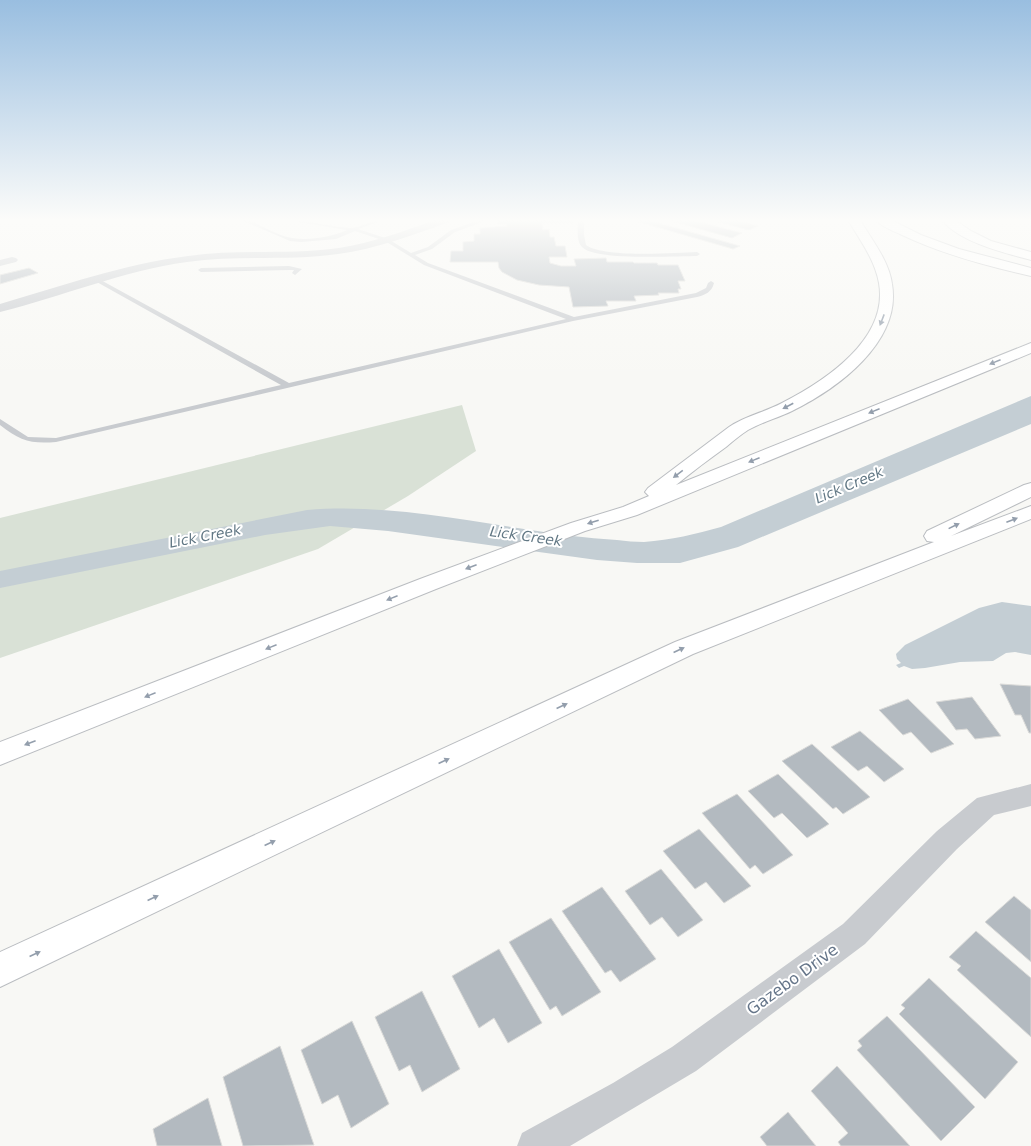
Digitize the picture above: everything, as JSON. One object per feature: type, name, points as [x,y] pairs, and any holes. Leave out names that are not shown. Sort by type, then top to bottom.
[{"type":"highway","points":[[630,511],[742,426],[787,406],[824,385],[852,363],[871,341],[883,320],[887,305],[886,284],[882,273]]},
{"type":"highway","points":[[0,754],[428,584],[578,527],[630,511],[1031,348]]},
{"type":"highway","points":[[780,610],[1031,489]]},
{"type":"highway","points":[[0,970],[684,648],[1031,512]]},
{"type":"street","points":[[0,308],[121,273]]},
{"type":"street","name":"Gazebo Drive","points":[[535,1146],[625,1095],[684,1059],[854,934],[947,840],[986,806],[1031,794]]},
{"type":"lane","points":[[451,273],[573,319]]},
{"type":"lane","points":[[97,280],[288,386]]},
{"type":"lane","points":[[0,421],[20,438],[31,441],[56,440],[573,319],[698,295],[708,290],[711,283]]},
{"type":"shaded area","points":[[462,405],[476,451],[408,496],[318,549],[0,658],[0,518]]},
{"type":"water","name":"Lick Creek","points":[[1031,396],[1031,424],[738,547],[680,563],[637,563],[597,560],[388,531],[330,526],[265,535],[0,588],[0,571],[307,510],[389,510],[559,534],[630,541],[644,542],[674,538],[721,527]]},
{"type":"water","points":[[1002,602],[1031,606],[1031,655],[1015,652],[1006,653],[993,661],[960,662],[912,669],[904,666],[899,668],[896,665],[901,663],[897,659],[896,654],[905,645],[979,608]]},
{"type":"building","points":[[6,273],[36,273],[0,284],[0,275]]},
{"type":"building","points":[[505,273],[682,273],[685,281],[678,281],[681,289],[678,289],[679,293],[658,293],[659,295],[634,296],[636,301],[606,301],[608,306],[573,307],[569,287],[539,285],[517,280]]},
{"type":"building","points":[[1000,684],[1031,686],[1031,733],[1029,733],[1021,715],[1015,715]]},
{"type":"building","points":[[972,697],[1001,736],[975,739],[967,729],[956,730],[936,702]]},
{"type":"building","points":[[908,699],[954,744],[931,753],[911,732],[903,735],[879,710]]},
{"type":"building","points":[[860,731],[904,769],[884,782],[867,766],[858,771],[831,747]]},
{"type":"building","points":[[812,744],[870,797],[843,814],[836,807],[833,809],[782,761]]},
{"type":"building","points":[[778,774],[829,824],[807,838],[782,813],[774,818],[748,791]]},
{"type":"building","points":[[737,794],[793,855],[763,874],[755,865],[750,869],[702,813]]},
{"type":"building","points":[[699,829],[751,886],[724,903],[706,882],[695,889],[663,851]]},
{"type":"building","points":[[661,869],[703,920],[678,937],[662,917],[650,925],[625,891]]},
{"type":"building","points":[[602,887],[656,959],[620,982],[611,970],[605,973],[562,911]]},
{"type":"building","points":[[1014,896],[1031,910],[1031,962],[985,922]]},
{"type":"building","points":[[551,918],[601,992],[562,1016],[556,1006],[550,1010],[509,942]]},
{"type":"building","points":[[976,931],[1031,978],[1031,1037],[957,970],[961,966],[949,957]]},
{"type":"building","points":[[499,949],[542,1023],[508,1043],[494,1018],[479,1028],[452,976]]},
{"type":"building","points":[[929,978],[1018,1062],[985,1099],[899,1014],[905,1008],[901,1005]]},
{"type":"building","points":[[422,991],[460,1069],[422,1092],[410,1065],[399,1071],[375,1017]]},
{"type":"building","points":[[887,1016],[975,1107],[941,1141],[857,1050],[862,1046],[858,1041]]},
{"type":"building","points":[[352,1021],[389,1104],[351,1128],[338,1095],[322,1104],[301,1050]]},
{"type":"building","points":[[280,1046],[314,1145],[243,1146],[223,1077]]},
{"type":"building","points":[[837,1066],[910,1146],[841,1146],[838,1142],[848,1133],[811,1091]]},
{"type":"building","points":[[208,1098],[222,1146],[157,1146],[153,1129]]},
{"type":"building","points":[[788,1112],[816,1146],[767,1146],[760,1137]]}]
